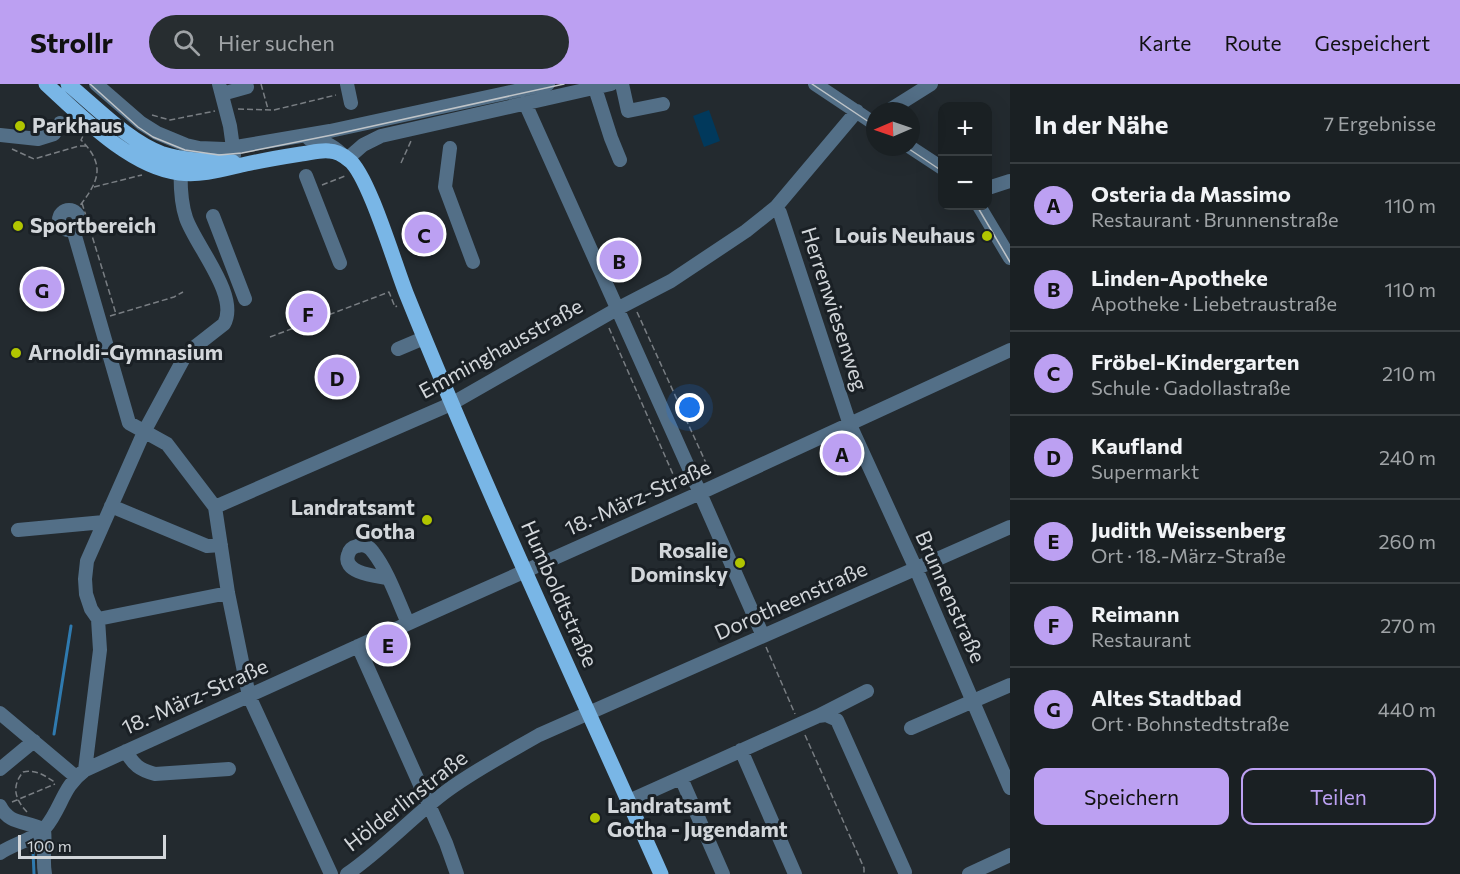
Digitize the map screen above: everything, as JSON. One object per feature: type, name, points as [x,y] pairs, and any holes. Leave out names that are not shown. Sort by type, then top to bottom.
[{"type":"main road","points":[[46,84],[91,124],[150,165],[181,173],[214,172],[237,159]]},
{"type":"main road","points":[[68,84],[137,139],[163,154],[182,158],[237,159],[322,151],[333,152],[347,159]]},
{"type":"main road","name":"Humboldtstraße","points":[[347,159],[357,168],[365,183],[450,404],[661,874]]},
{"type":"street","points":[[96,84],[141,123],[166,138],[237,159],[297,137],[481,91],[548,84]]},
{"type":"street","points":[[297,137],[323,141],[337,148],[347,159],[375,138],[611,84]]},
{"type":"street","points":[[622,84],[628,111],[663,104]]},
{"type":"street","points":[[815,84],[866,117]]},
{"type":"street","points":[[902,102],[931,84]]},
{"type":"street","points":[[237,159],[221,89],[254,85]]},
{"type":"street","points":[[595,88],[610,138],[620,160]]},
{"type":"street","points":[[481,91],[486,112]]},
{"type":"street","points":[[525,103],[763,636]]},
{"type":"street","name":"Emminghausstraße","points":[[215,507],[450,404],[671,281],[746,231],[776,207],[857,111]]},
{"type":"street","points":[[0,135],[38,139],[54,134],[60,123]]},
{"type":"street","points":[[450,148],[445,188],[473,262]]},
{"type":"street","points":[[920,154],[938,165]]},
{"type":"street","points":[[0,852],[44,830],[56,812],[66,790],[81,774],[100,650],[98,619],[88,601],[85,579],[87,561],[144,432],[184,358],[227,319],[227,303],[220,284],[185,216],[181,196],[182,158]]},
{"type":"street","points":[[306,176],[340,263]]},
{"type":"street","points":[[992,186],[1010,181]]},
{"type":"street","points":[[79,207],[64,210],[59,219],[63,228],[73,229],[129,423],[166,444],[215,507],[228,593],[249,696],[331,874]]},
{"type":"street","name":"Herrenwiesenweg","points":[[776,207],[784,224],[850,425]]},
{"type":"street","points":[[981,210],[1010,258]]},
{"type":"street","points":[[213,216],[245,299]]},
{"type":"street","points":[[398,349],[424,338]]},
{"type":"street","name":"18.-März-Straße","points":[[81,774],[126,751],[685,500],[1010,350]]},
{"type":"street","name":"Brunnenstraße","points":[[850,425],[916,569],[1010,788]]},
{"type":"street","points":[[111,506],[207,546],[220,545]]},
{"type":"street","points":[[18,531],[104,522]]},
{"type":"street","name":"Dorotheenstraße","points":[[590,715],[1010,527]]},
{"type":"street","points":[[387,578],[408,623]]},
{"type":"street","points":[[98,619],[228,593]]},
{"type":"street","points":[[358,646],[446,843],[457,874]]},
{"type":"street","points":[[911,728],[1010,685]]},
{"type":"street","points":[[629,801],[818,716],[867,691]]},
{"type":"street","points":[[0,713],[34,741],[81,774]]},
{"type":"street","name":"Hölderlinstraße","points":[[347,874],[372,857],[429,805],[475,771],[539,735],[590,715]]},
{"type":"street","points":[[818,716],[826,715],[837,720],[905,872]]},
{"type":"street","points":[[0,769],[34,741]]},
{"type":"street","points":[[741,750],[795,874]]},
{"type":"street","points":[[126,751],[133,764],[155,774],[229,769]]},
{"type":"street","points":[[681,778],[723,874]]},
{"type":"street","points":[[0,807],[4,815],[14,821],[33,824],[44,830]]},
{"type":"street","points":[[44,830],[45,874]]},
{"type":"street","points":[[969,874],[1010,855]]},
{"type":"path","points":[[254,85],[268,110]]},
{"type":"path","points":[[147,114],[170,120],[226,109],[268,110],[349,93]]},
{"type":"path","points":[[91,124],[81,140],[91,150],[98,167],[97,176],[93,188],[79,207],[116,314]]},
{"type":"path","points":[[401,163],[413,137],[411,129]]},
{"type":"path","points":[[12,149],[34,159],[87,146]]},
{"type":"path","points":[[93,188],[146,174]]},
{"type":"path","points":[[99,319],[174,297],[183,292]]},
{"type":"path","points":[[306,292],[317,321]]},
{"type":"path","points":[[270,337],[389,292],[395,307]]},
{"type":"path","points":[[633,301],[717,485]]},
{"type":"path","points":[[604,317],[685,500]]},
{"type":"path","points":[[763,636],[765,646],[864,868],[864,874]]},
{"type":"path","points":[[0,807],[17,800],[36,792],[56,783],[42,773],[30,770],[23,771],[15,792],[17,800],[28,813]]},
{"type":"shaded area","points":[[709,110],[720,141],[704,147],[693,116]]},
{"type":"waterway","points":[[54,734],[71,626]]},
{"type":"waterway","points":[[33,851],[34,874]]},
{"type":"tram line","points":[[90,84],[138,127],[153,137],[185,150],[219,155],[242,153],[332,135],[564,84]]},
{"type":"tram line","points":[[812,84],[866,120]]},
{"type":"tram line","points":[[920,156],[938,168]]},
{"type":"tram line","points":[[979,210],[1010,262]]},
{"type":"place","name":"Parkhaus","points":[[20,126]]},
{"type":"place","name":"Sportbereich","points":[[18,226]]},
{"type":"place","name":"Fröbel-Kindergarten","points":[[424,234]]},
{"type":"place","name":"Louis Neuhaus","points":[[987,236]]},
{"type":"place","name":"Linden-Apotheke","points":[[619,260]]},
{"type":"place","name":"Altes Stadtbad","points":[[42,289]]},
{"type":"place","name":"Reimann","points":[[308,313]]},
{"type":"place","name":"Arnoldi-Gymnasium","points":[[16,353]]},
{"type":"place","name":"Kaufland","points":[[337,377]]},
{"type":"place","name":"Osteria da Massimo","points":[[842,453]]},
{"type":"place","name":"Landratsamt Gotha","points":[[427,520]]},
{"type":"place","name":"Rosalie Dominsky","points":[[740,563]]},
{"type":"place","name":"Judith Weissenberg","points":[[388,644]]},
{"type":"place","name":"Landratsamt Gotha - Jugendamt","points":[[595,818]]}]
